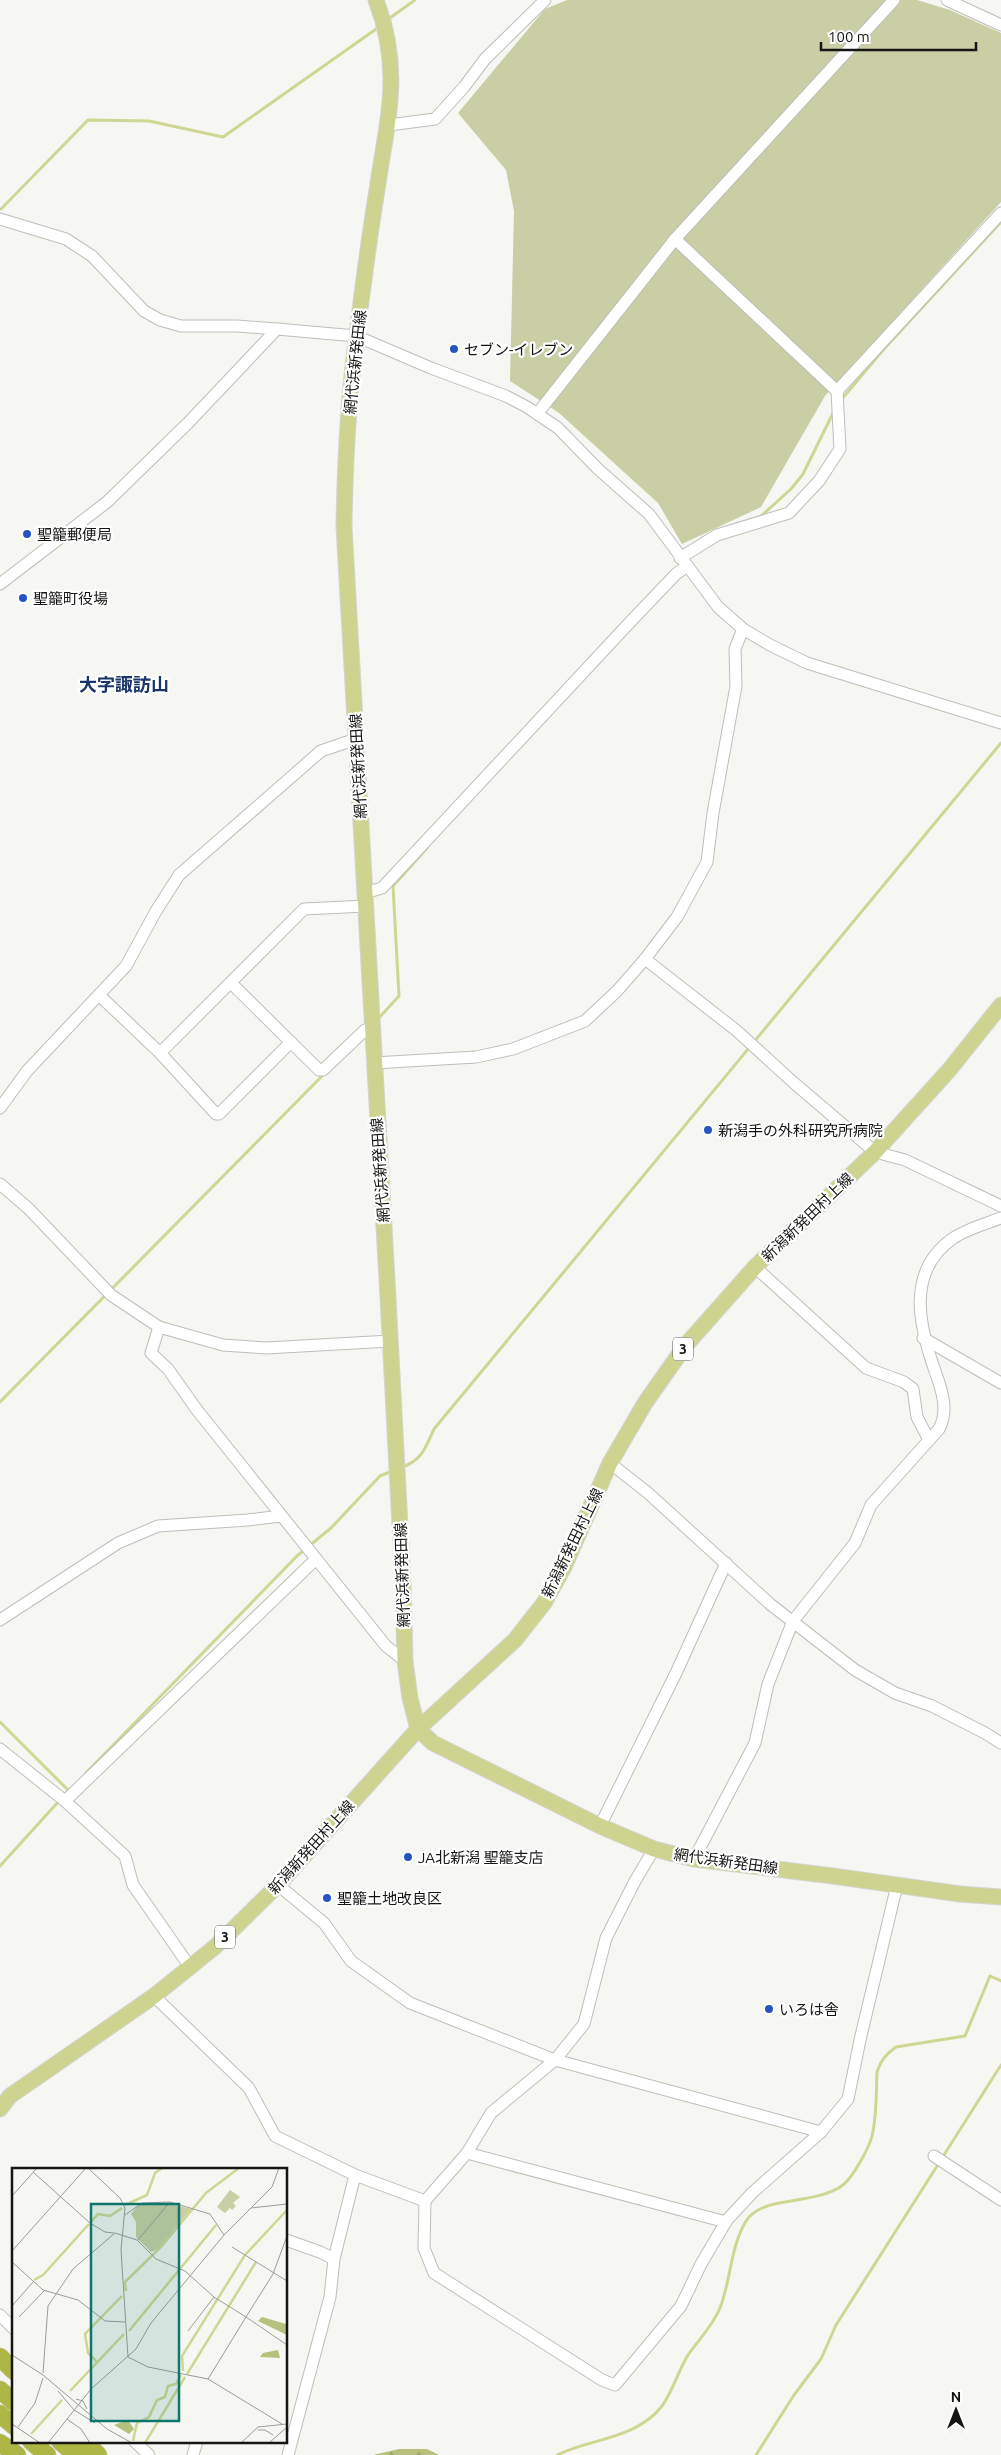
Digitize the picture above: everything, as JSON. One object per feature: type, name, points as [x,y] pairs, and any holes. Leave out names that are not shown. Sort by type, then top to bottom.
[{"type":"highway","points":[[0,2357],[12,2369]]},
{"type":"highway","points":[[0,2390],[12,2400]]},
{"type":"highway","points":[[0,2414],[12,2424]]},
{"type":"highway","points":[[32,2442],[47,2455]]},
{"type":"highway","points":[[61,2442],[76,2455]]},
{"type":"highway","points":[[85,2442],[98,2455]]},
{"type":"highway","points":[[0,2443],[17,2455]]},
{"type":"main road","name":"網代浜新発田線","points":[[376,0],[391,49],[392,82],[389,125],[376,195],[356,336],[345,458],[344,527],[390,1341],[403,1583],[405,1661],[410,1698],[418,1729],[432,1743],[600,1826],[654,1849],[694,1859],[960,1894],[1001,1897]]},
{"type":"main road","name":"新潟新発田村上線","points":[[0,2109],[10,2096],[154,1996],[216,1946],[278,1885],[418,1729],[515,1640],[544,1603],[564,1567],[610,1463],[646,1403],[685,1346],[755,1268],[875,1152],[950,1069],[1001,1005]]},
{"type":"street","points":[[389,125],[435,119],[464,87],[485,59],[545,0]]},
{"type":"street","points":[[537,414],[675,239],[894,0]]},
{"type":"street","points":[[947,0],[1001,25]]},
{"type":"street","points":[[837,391],[1001,213]]},
{"type":"street","points":[[0,220],[66,239],[92,256],[144,311],[160,320],[181,326],[276,329],[356,336],[431,368],[506,396],[558,428],[598,469],[649,514],[718,607],[743,628],[770,645],[806,663],[1001,723]]},
{"type":"street","points":[[160,1053],[304,909],[365,900],[382,888],[676,574],[683,562],[717,535],[789,513],[820,481],[840,448],[837,391],[675,239]]},
{"type":"street","points":[[0,584],[120,491],[188,423],[276,329]]},
{"type":"street","points":[[374,1063],[476,1057],[512,1049],[585,1021],[617,991],[645,959],[677,917],[707,862],[713,813],[736,686],[735,649],[743,628]]},
{"type":"street","points":[[0,1108],[27,1071],[100,996],[126,966],[156,911],[179,875],[321,751],[356,739]]},
{"type":"street","points":[[645,959],[737,1031],[794,1083],[875,1152],[905,1160],[1001,1206]]},
{"type":"street","points":[[230,983],[319,1070],[322,1070],[365,1030],[372,1029]]},
{"type":"street","points":[[100,996],[160,1053],[216,1114],[220,1114],[291,1042]]},
{"type":"street","points":[[0,1184],[29,1209],[111,1295],[159,1327],[223,1345],[266,1348],[390,1341]]},
{"type":"street","points":[[694,1859],[755,1743],[768,1684],[793,1621],[855,1543],[871,1505],[944,1420],[941,1387],[923,1338],[919,1300],[922,1280],[931,1262],[952,1240],[964,1232],[1001,1218]]},
{"type":"street","points":[[755,1268],[866,1368],[904,1382],[913,1389],[917,1417],[928,1440]]},
{"type":"street","points":[[159,1327],[151,1353],[168,1369],[197,1410],[386,1646],[405,1661]]},
{"type":"street","points":[[923,1338],[1001,1383]]},
{"type":"street","points":[[610,1463],[726,1563],[770,1604],[855,1670],[895,1693],[932,1706],[1001,1743]]},
{"type":"street","points":[[0,1620],[118,1543],[144,1530],[158,1526],[281,1516]]},
{"type":"street","points":[[65,1801],[316,1559]]},
{"type":"street","points":[[600,1826],[676,1673],[726,1563]]},
{"type":"street","points":[[0,1749],[65,1801],[125,1856],[134,1885],[190,1967]]},
{"type":"street","points":[[654,1849],[635,1881],[606,1938],[584,2024],[556,2060],[491,2113],[467,2153],[425,2201],[424,2248],[434,2273],[594,2375],[615,2385],[681,2306],[701,2264],[726,2222],[752,2193],[821,2132],[848,2099],[897,1885]]},
{"type":"street","points":[[278,1885],[324,1923],[351,1961],[410,2003],[556,2060],[821,2132]]},
{"type":"street","points":[[154,1996],[249,2088],[275,2136],[355,2174],[425,2201]]},
{"type":"street","points":[[467,2153],[726,2222]]},
{"type":"street","points":[[934,2156],[1001,2200]]},
{"type":"street","points":[[288,2455],[330,2297],[334,2259],[355,2174]]},
{"type":"street","points":[[288,2241],[334,2259]]},
{"type":"street","points":[[0,2315],[12,2327]]},
{"type":"street","points":[[135,2442],[149,2455]]},
{"type":"street","points":[[192,2455],[197,2442]]},
{"type":"green space","points":[[567,0],[917,0],[950,10],[1001,33],[1001,202],[825,396],[761,507],[682,544],[658,503],[559,413],[510,381],[514,211],[506,170],[458,113],[545,9]]},
{"type":"green space","points":[[399,2449],[427,2449],[439,2455],[373,2455]]},
{"type":"waterway","points":[[387,20],[415,0]]},
{"type":"waterway","points":[[1,209],[88,120],[149,121],[223,137],[379,27]]},
{"type":"waterway","points":[[841,400],[884,349],[1001,222]]},
{"type":"waterway","points":[[760,517],[791,489],[803,474],[834,411]]},
{"type":"waterway","points":[[403,1467],[419,1456],[426,1447],[434,1429],[1001,743]]},
{"type":"waterway","points":[[377,1020],[399,996],[393,886],[427,848]]},
{"type":"waterway","points":[[0,1402],[325,1073]]},
{"type":"waterway","points":[[86,1773],[297,1556],[331,1528],[380,1476],[392,1471]]},
{"type":"waterway","points":[[0,1722],[69,1791]]},
{"type":"waterway","points":[[0,1866],[59,1801]]},
{"type":"waterway","points":[[557,2455],[627,2431],[652,2417],[662,2406],[669,2394],[688,2355],[717,2315],[724,2297],[737,2242],[749,2217],[769,2205],[823,2194],[843,2185],[860,2162],[872,2136],[876,2112],[877,2072],[884,2058],[896,2047],[965,2036],[990,1976],[1001,1981]]},
{"type":"waterway","points":[[942,2158],[1001,2065]]},
{"type":"waterway","points":[[756,2455],[794,2395],[821,2359],[836,2325],[939,2163]]},
{"type":"place","name":"セブン-イレブン","points":[[454,349]]},
{"type":"place","name":"聖籠郵便局","points":[[27,534]]},
{"type":"place","name":"聖籠町役場","points":[[23,598]]},
{"type":"place","name":"新潟手の外科研究所病院","points":[[708,1130]]},
{"type":"place","name":"JA北新潟 聖籠支店","points":[[408,1857]]},
{"type":"place","name":"聖籠土地改良区","points":[[327,1898]]},
{"type":"place","name":"いろは舎","points":[[769,2009]]},
{"type":"district","name":"大字諏訪山","points":[[124,684]]}]
